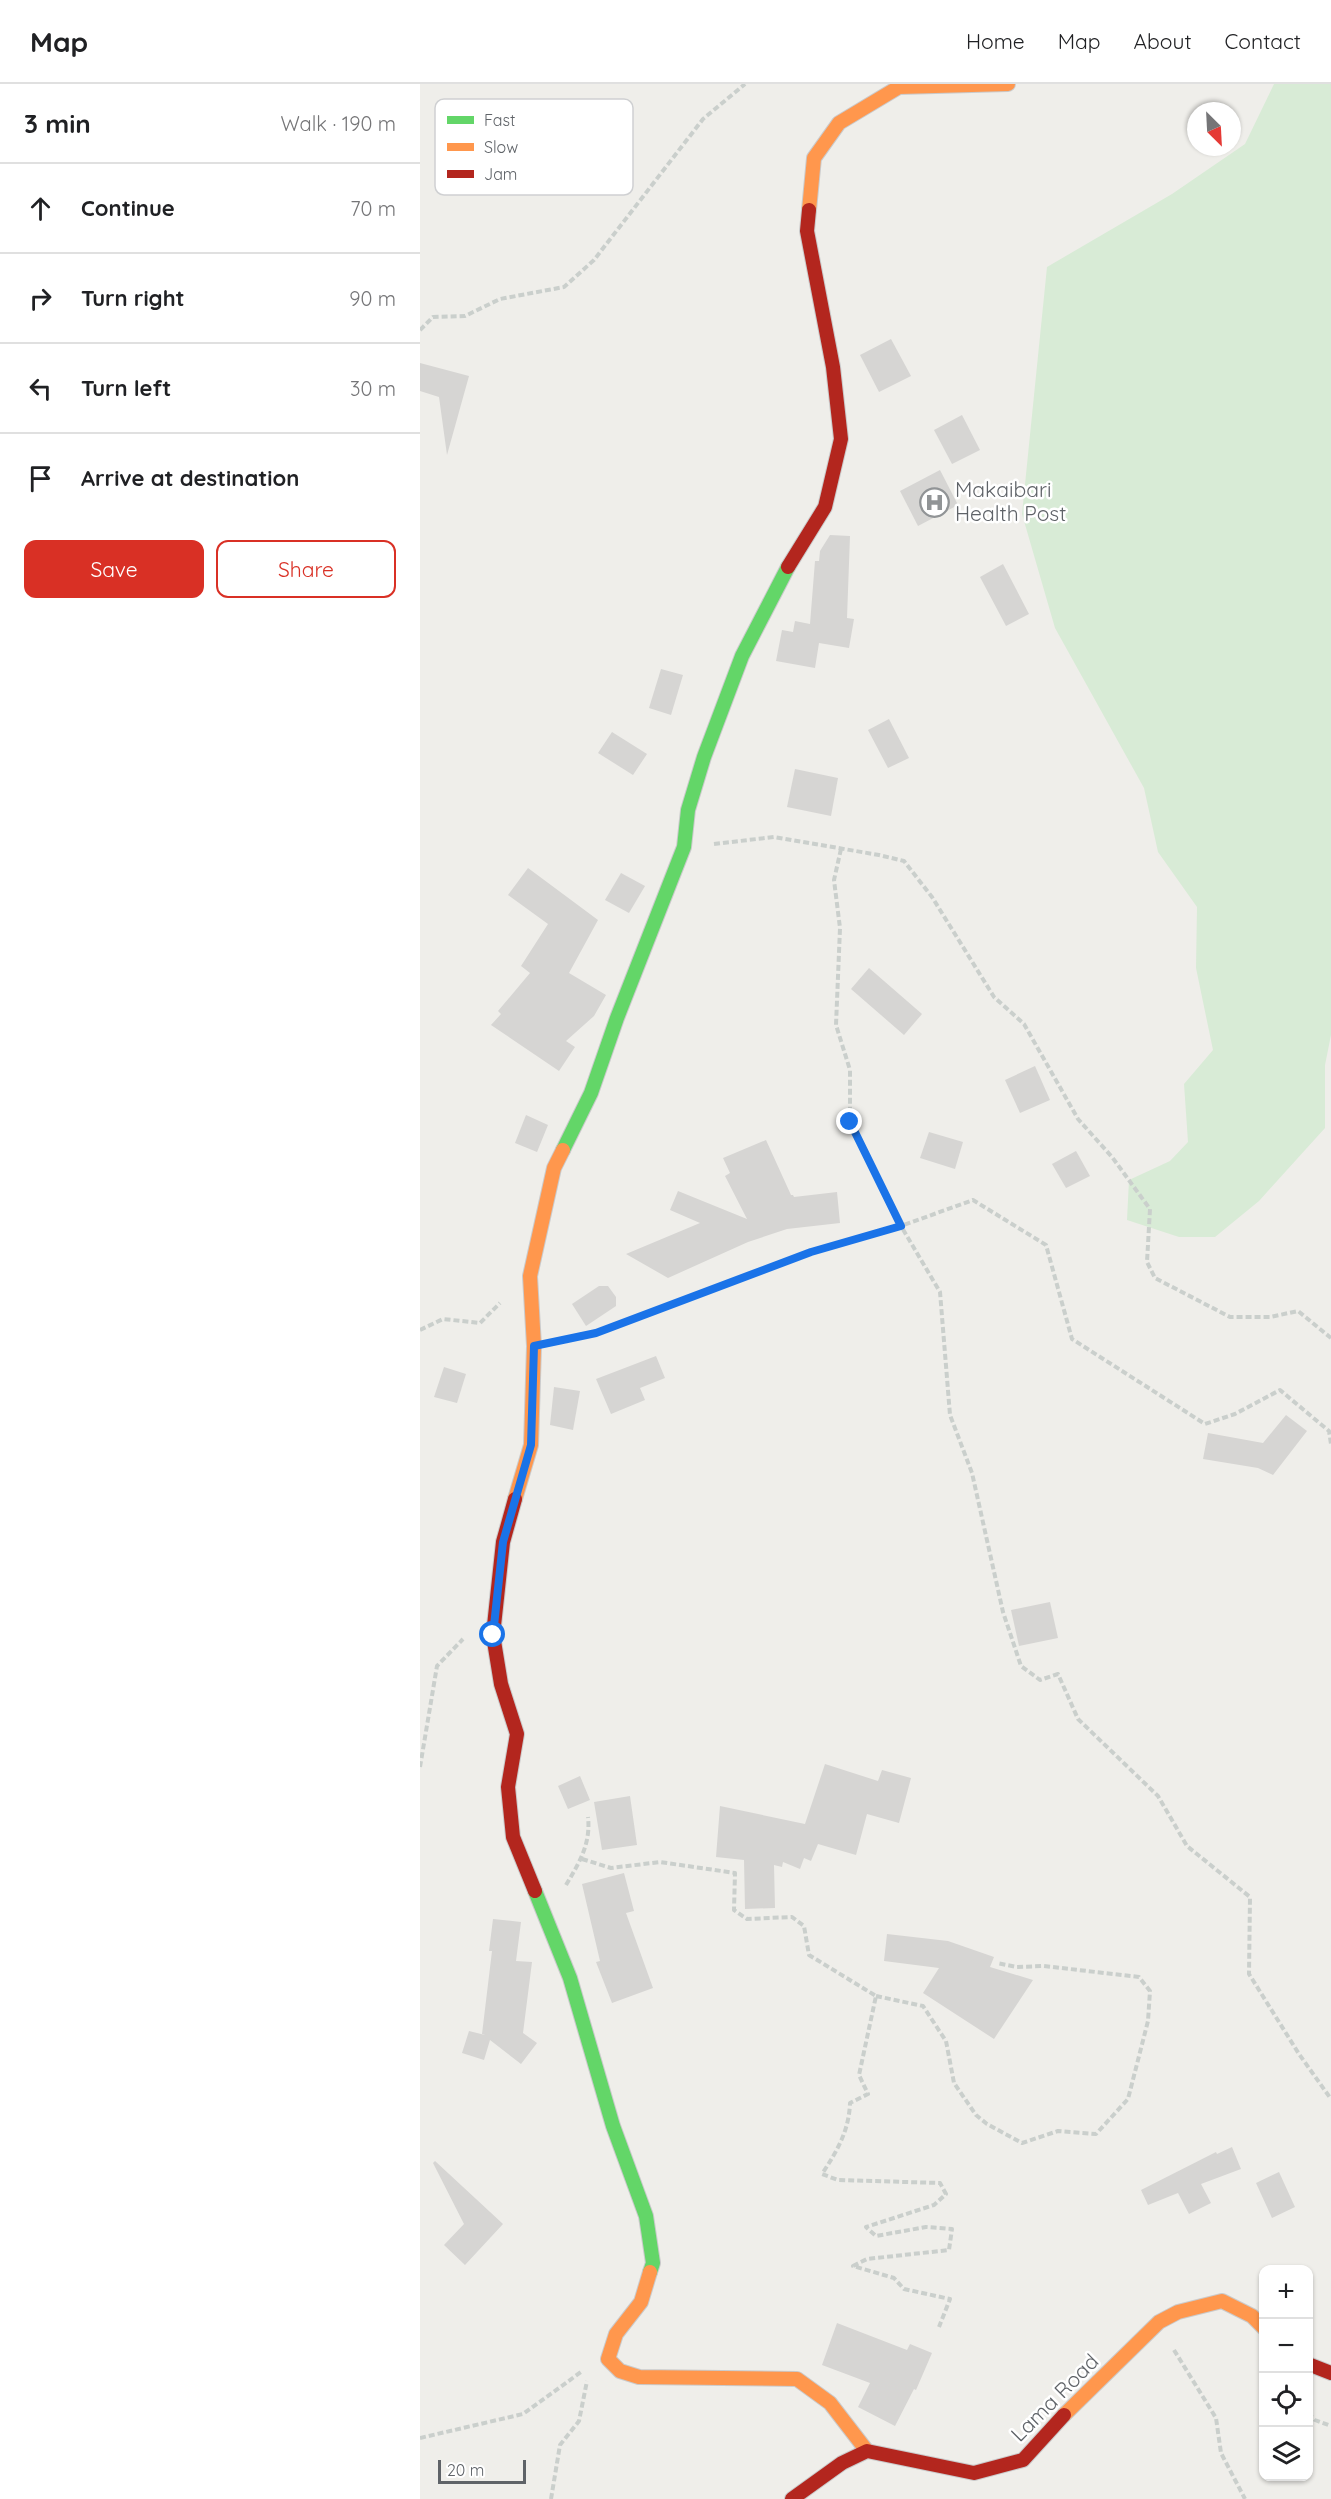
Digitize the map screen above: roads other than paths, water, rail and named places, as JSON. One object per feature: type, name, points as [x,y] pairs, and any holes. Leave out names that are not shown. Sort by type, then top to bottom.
[{"type":"street","points":[[792,2499],[842,2463],[867,2451],[830,2403],[797,2379],[639,2377],[620,2371],[608,2359],[616,2334],[641,2302],[653,2263],[646,2217],[613,2126],[570,1978],[513,1837],[508,1787],[517,1734],[501,1684],[493,1635],[503,1542],[531,1445],[534,1346],[530,1276],[554,1168],[591,1093],[617,1018],[684,847],[688,810],[704,757],[734,679],[779,582],[825,507],[841,439],[833,367],[807,231],[814,158],[839,123],[899,87],[1008,84]]},
{"type":"street","name":"Lama Road","points":[[867,2451],[974,2473],[1023,2460],[1056,2422],[1159,2322],[1178,2312],[1221,2301],[1252,2316],[1259,2324]]},
{"type":"street","points":[[1313,2366],[1331,2373]]},
{"type":"place","name":"Makaibari Health Post","points":[[934,502]]}]
